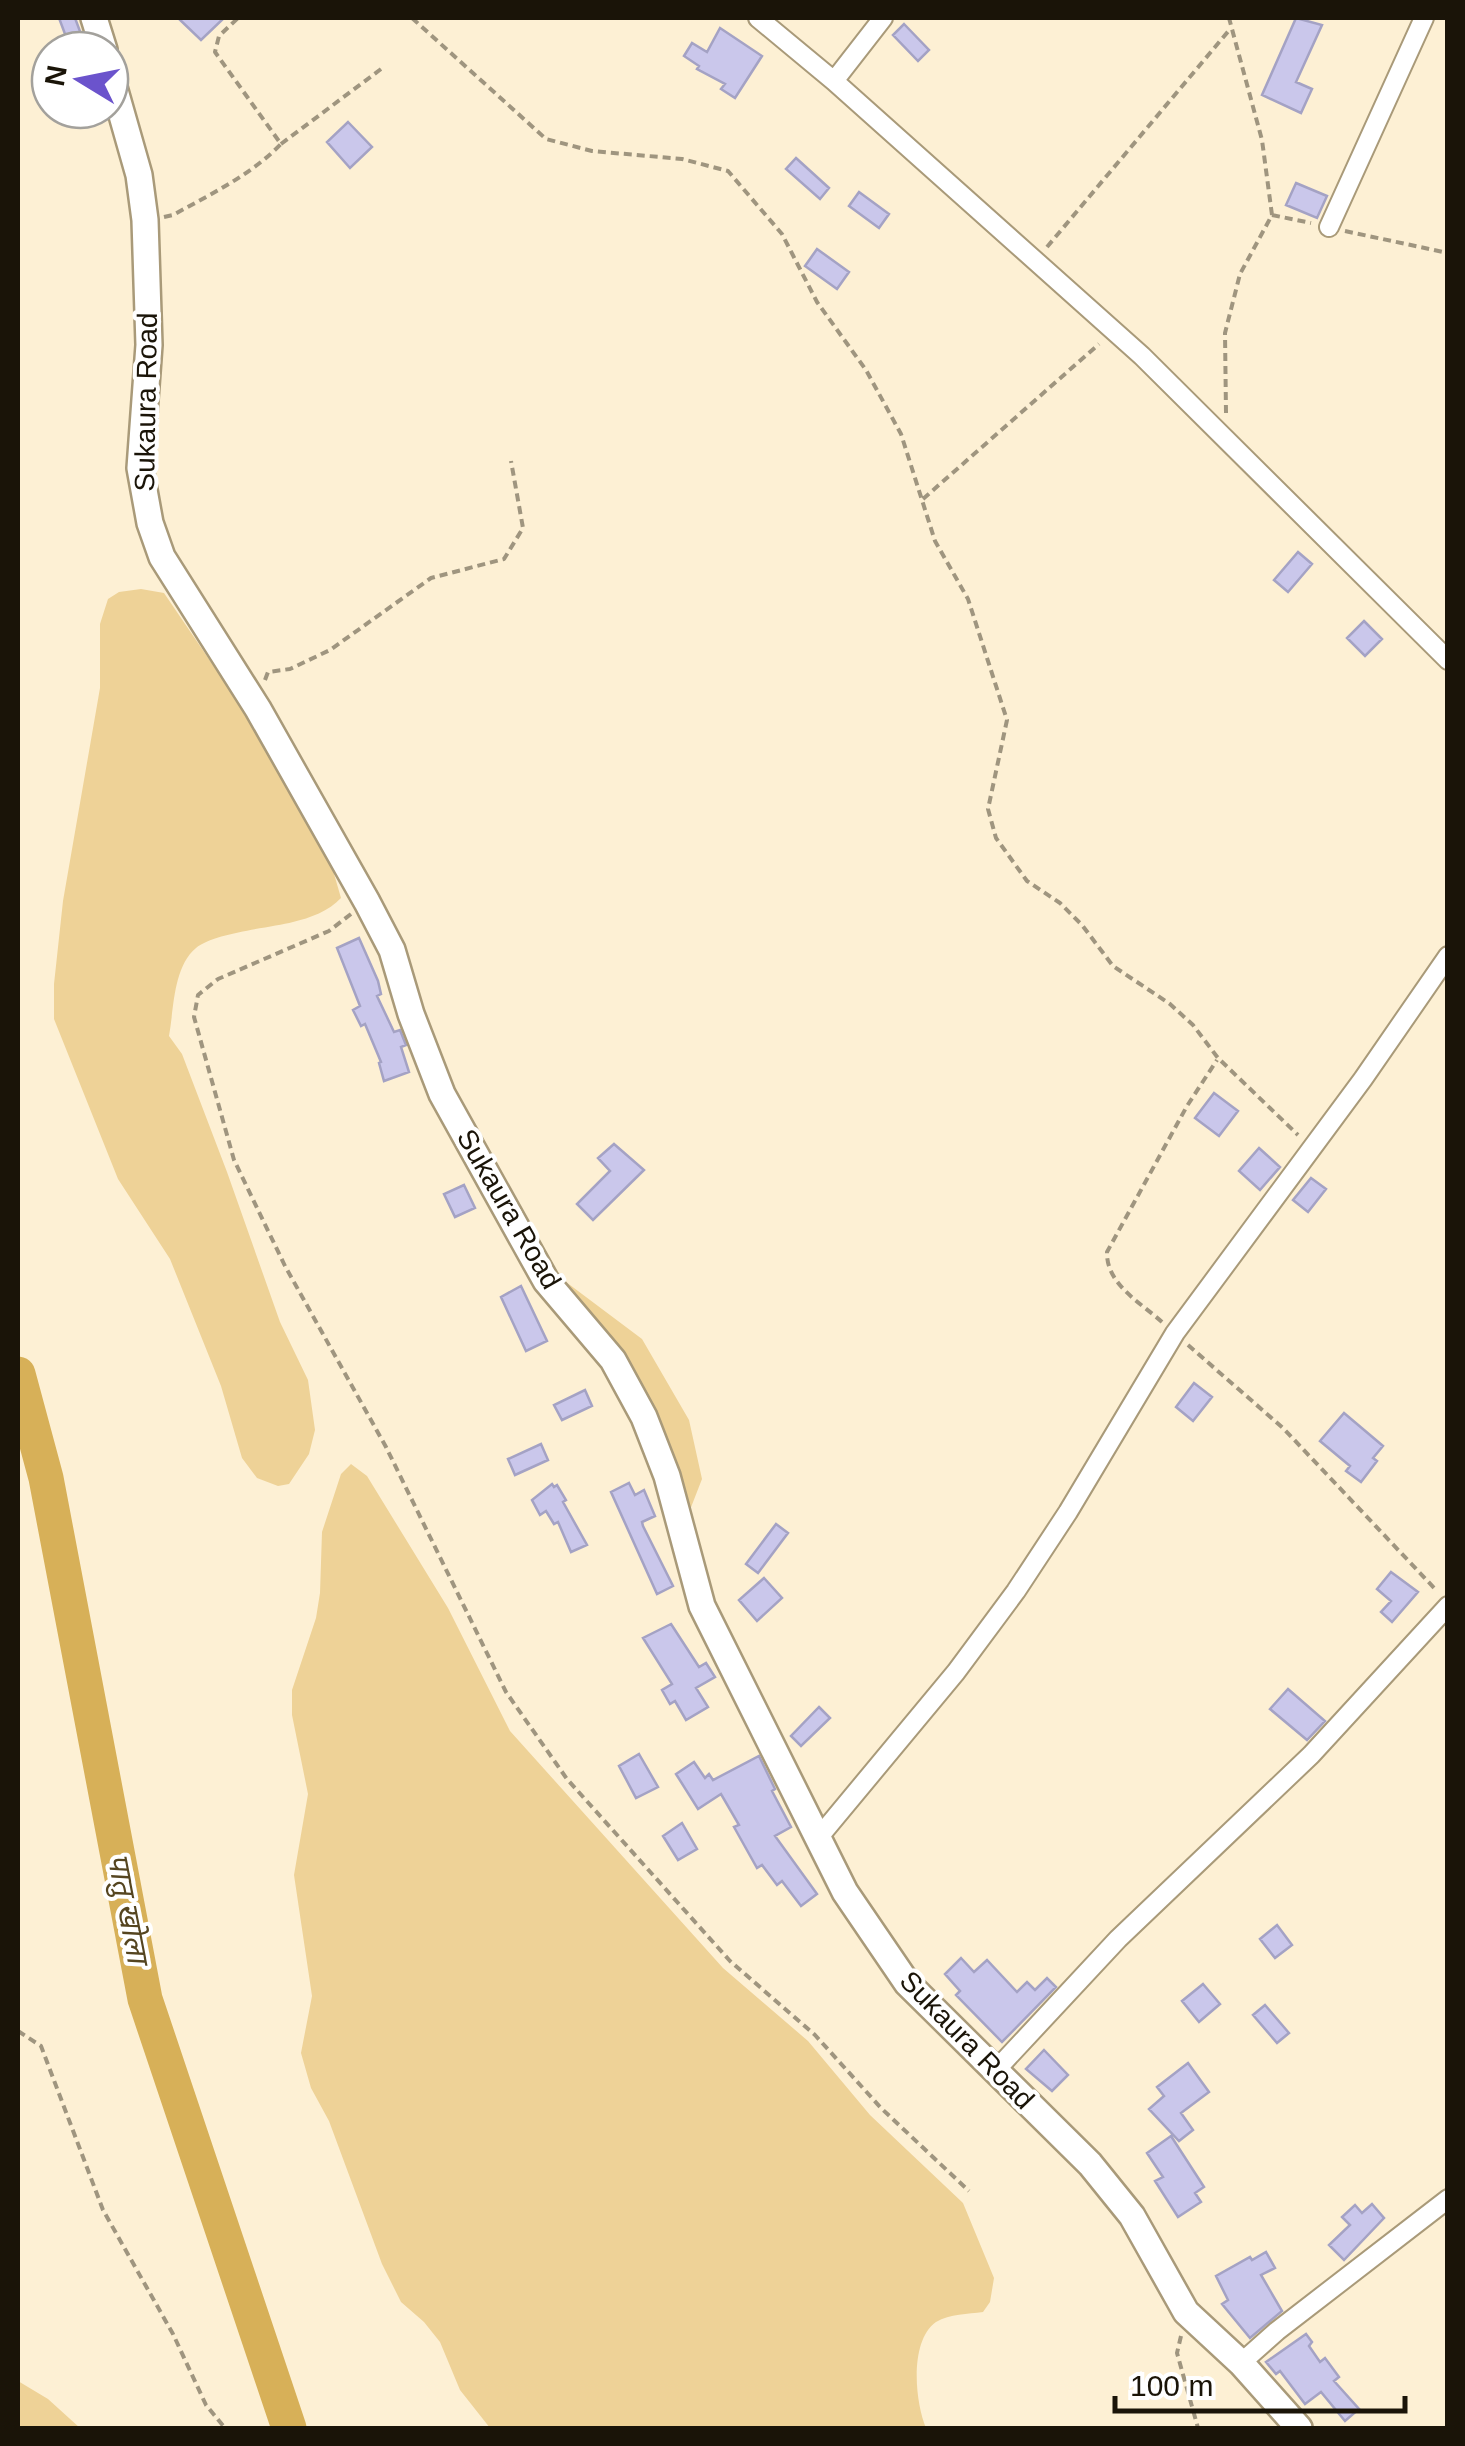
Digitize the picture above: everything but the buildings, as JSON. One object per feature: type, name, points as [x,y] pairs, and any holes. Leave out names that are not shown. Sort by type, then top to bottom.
[{"type":"street","points":[[758,18],[834,80],[1114,330],[1448,660]]},
{"type":"street","points":[[834,80],[884,18]]},
{"type":"street","points":[[1328,227],[1424,18]]},
{"type":"street","name":"Sukaura Road","points":[[126,130],[138,175],[144,220],[148,345],[140,434],[143,495],[162,556],[258,709],[367,902],[392,950],[411,1014],[442,1094],[546,1281],[613,1360],[644,1417],[667,1476],[702,1606],[845,1892],[907,1983],[1090,2164],[1132,2216],[1186,2312],[1242,2362],[1299,2428]]},
{"type":"street","points":[[820,1837],[956,1672],[1016,1590],[1068,1512],[1175,1334],[1448,956]]},
{"type":"street","points":[[994,2072],[1118,1939],[1310,1755],[1448,1604]]},
{"type":"street","points":[[1242,2362],[1448,2200]]},
{"type":"path","points":[[238,18],[220,36],[215,52],[281,144]]},
{"type":"path","points":[[412,18],[546,139],[592,150],[682,158],[728,171],[782,234],[817,302],[866,370],[901,434],[935,541],[968,600],[1007,720],[988,809],[996,838],[1027,881],[1082,924],[1114,966],[1170,1004],[1193,1025],[1218,1058],[1312,1149]]},
{"type":"path","points":[[1226,440],[1225,333],[1240,274],[1272,215],[1262,140],[1229,18]]},
{"type":"path","points":[[1034,262],[1231,28]]},
{"type":"path","points":[[144,220],[173,215],[265,160],[384,66]]},
{"type":"path","points":[[1272,215],[1448,253]]},
{"type":"path","points":[[922,500],[1114,330]]},
{"type":"path","points":[[258,709],[268,672],[290,669],[330,650],[431,578],[504,560],[523,528],[511,461]]},
{"type":"path","points":[[367,902],[329,931],[218,979],[198,995],[194,1017],[234,1160],[285,1266],[386,1447],[506,1692],[550,1756],[730,1961],[815,2035],[881,2108],[969,2192]]},
{"type":"path","points":[[1218,1058],[1187,1106],[1107,1252],[1107,1266],[1113,1278],[1283,1428],[1448,1604]]},
{"type":"path","points":[[18,2031],[41,2046],[102,2210],[172,2334],[206,2406],[225,2428]]},
{"type":"path","points":[[1186,2312],[1177,2354],[1198,2428]]},
{"type":"shaded area","points":[[141,589],[164,593],[249,718],[330,860],[341,898],[306,918],[228,935],[196,948],[179,977],[169,1036],[182,1054],[280,1322],[308,1380],[315,1430],[309,1454],[289,1484],[278,1486],[257,1478],[242,1458],[221,1386],[170,1259],[118,1179],[54,1019],[63,901],[100,688],[100,624],[108,599],[119,592]]},
{"type":"shaded area","points":[[562,1279],[642,1339],[689,1420],[702,1479],[688,1515],[584,1312]]},
{"type":"shaded area","points":[[351,1464],[367,1476],[448,1608],[510,1731],[723,1968],[808,2041],[870,2115],[963,2203],[994,2278],[990,2302],[983,2312],[953,2316],[936,2322],[927,2331],[917,2372],[926,2428],[490,2428],[460,2390],[440,2342],[401,2302],[382,2264],[329,2121],[311,2088],[301,2053],[312,1996],[294,1875],[308,1794],[292,1715],[292,1690],[316,1618],[322,1532],[341,1474]]},
{"type":"shaded area","points":[[18,2381],[48,2399],[80,2428],[18,2428]]},
{"type":"waterway","name":"पातु खोला","points":[[18,1374],[46,1478],[145,1999],[289,2428]]}]
